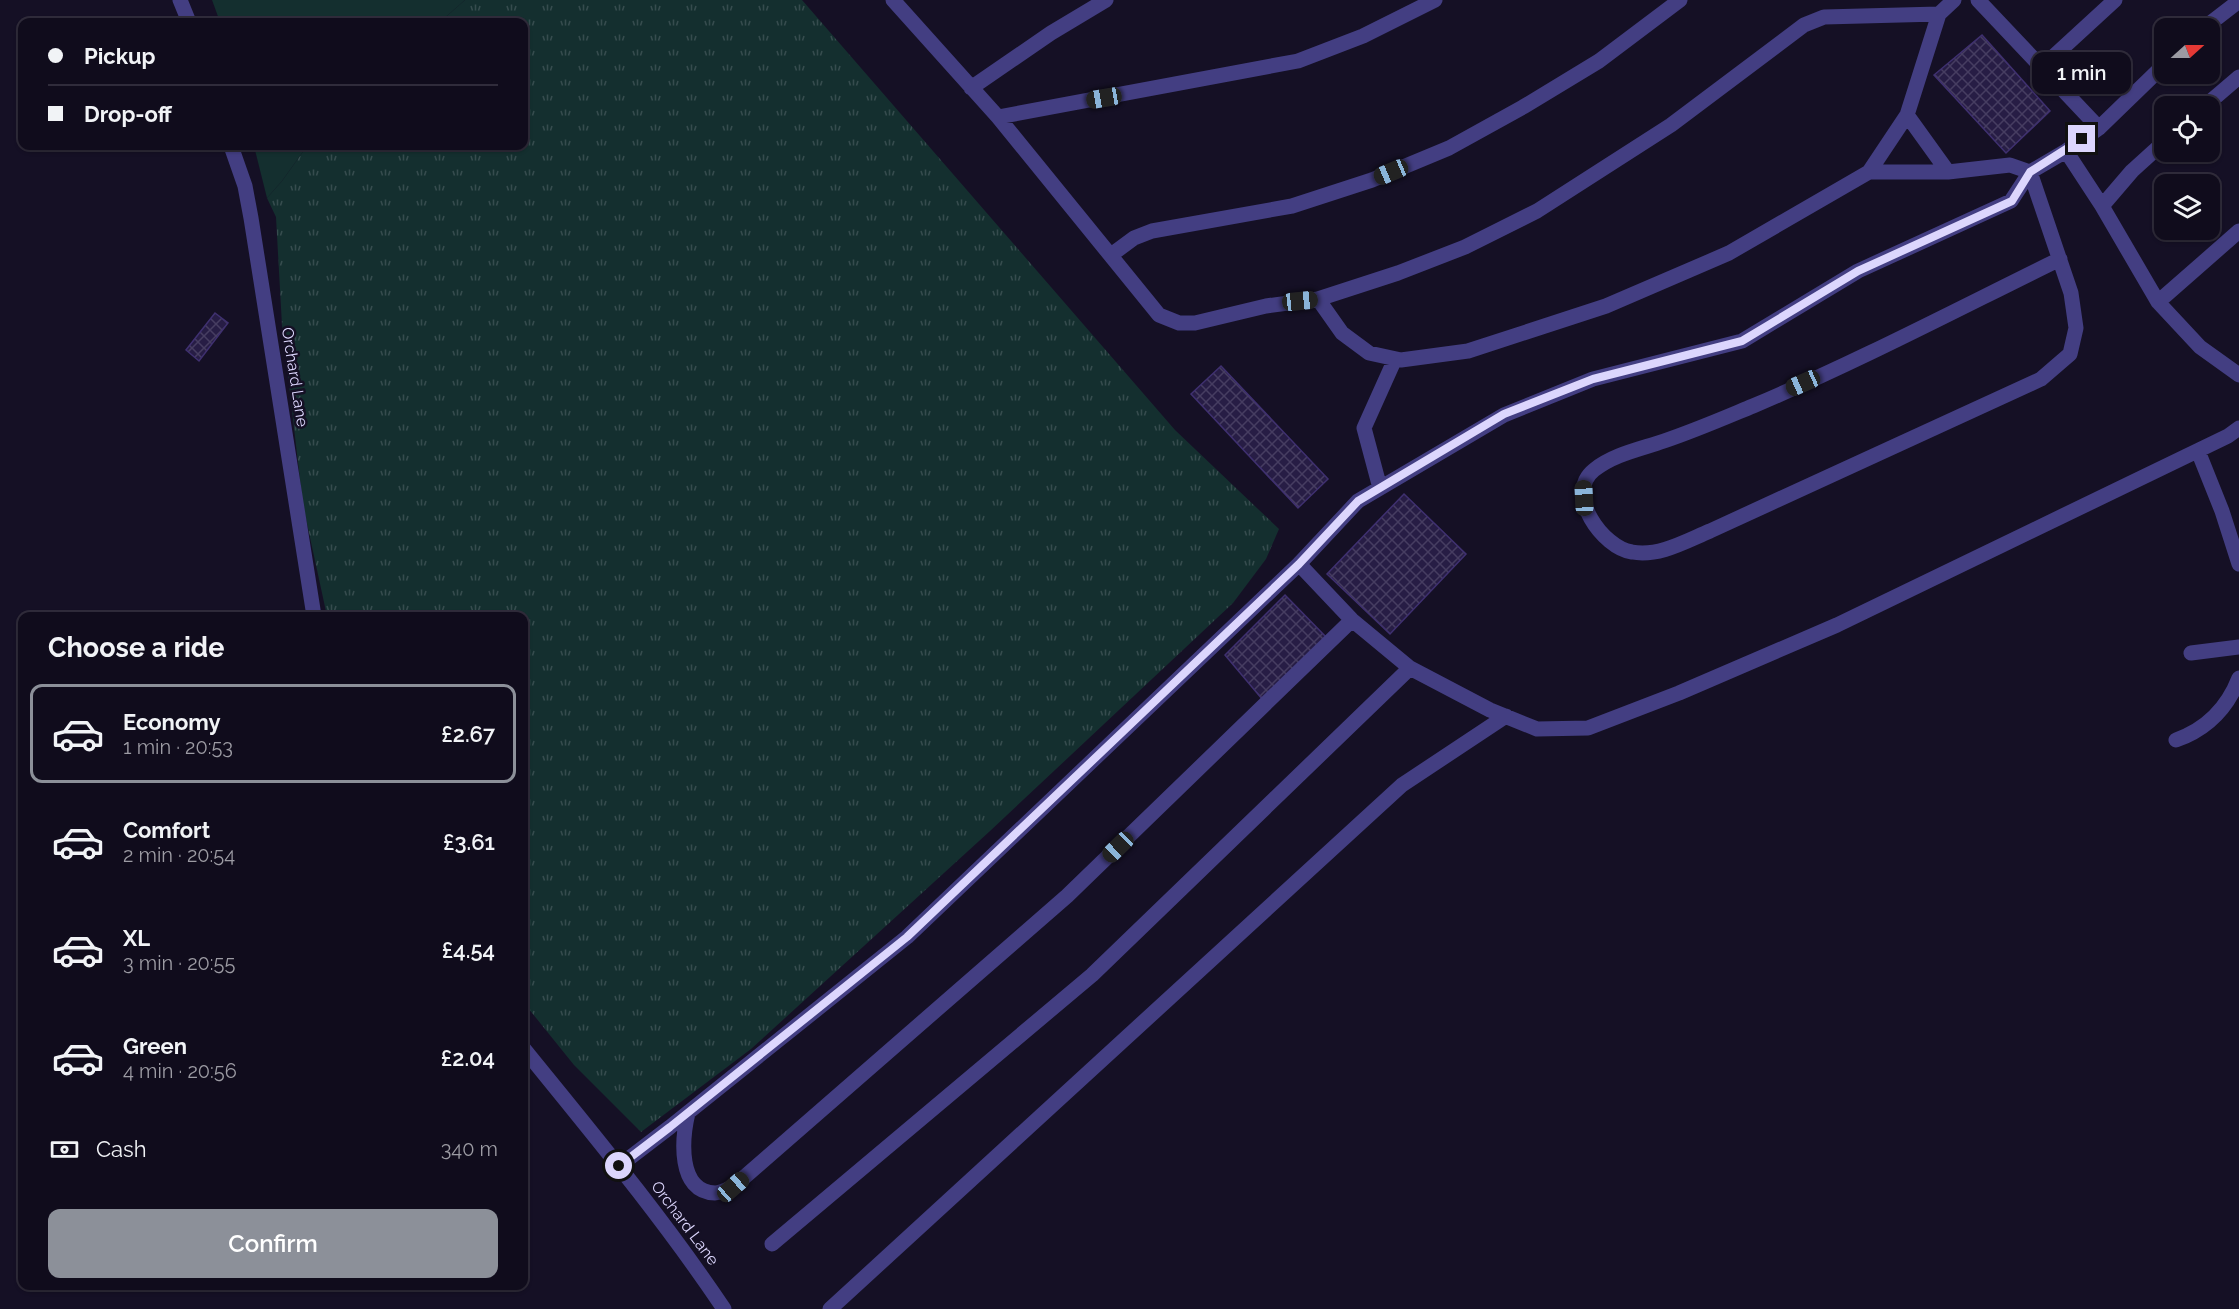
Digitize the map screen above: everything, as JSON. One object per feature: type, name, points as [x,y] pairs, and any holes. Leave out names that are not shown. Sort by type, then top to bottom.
[{"type":"street","points":[[180,0],[187,18]]},
{"type":"street","points":[[893,0],[998,117],[1160,315],[1179,323],[1195,323],[1266,306],[1318,299],[1398,273],[1465,247],[1537,211],[1671,125],[1804,25],[1824,17],[1939,14]]},
{"type":"street","points":[[971,88],[1051,33],[1106,0]]},
{"type":"street","points":[[998,117],[1298,61],[1363,36],[1435,0]]},
{"type":"street","points":[[1111,255],[1134,238],[1152,231],[1292,206],[1372,180],[1449,148],[1599,61],[1680,0]]},
{"type":"street","points":[[1318,299],[1342,333],[1369,353],[1401,360],[1430,358],[1468,351],[1606,306],[1729,253],[1869,172],[1907,115],[1939,14],[1954,0]]},
{"type":"street","points":[[1978,0],[2099,128]]},
{"type":"street","points":[[2042,67],[2115,0]]},
{"type":"street","points":[[2217,18],[2239,1]]},
{"type":"street","points":[[619,1166],[907,937],[1299,564],[1358,501],[1504,414],[1593,379],[1742,341],[1858,271],[2012,201],[2030,172],[2099,128],[2154,75]]},
{"type":"street","points":[[2217,96],[2239,77]]},
{"type":"street","points":[[1907,115],[1948,172]]},
{"type":"street","name":"Orchard Lane","points":[[232,150],[245,186],[251,218],[313,612]]},
{"type":"street","points":[[2066,151],[2102,206],[2158,302],[2200,347],[2239,375]]},
{"type":"street","points":[[2102,206],[2132,171],[2154,151]]},
{"type":"street","points":[[1869,172],[1948,172],[2010,165],[2030,172]]},
{"type":"street","points":[[2030,172],[2060,259],[2071,293],[2076,327],[2070,354],[2041,380],[1656,553],[1632,552],[1614,545],[1598,530],[1585,510],[1584,485],[1592,471],[1613,458],[1667,440],[1753,406],[2060,259]]},
{"type":"street","points":[[2158,302],[2239,231]]},
{"type":"street","points":[[1380,488],[1364,428],[1395,359]]},
{"type":"street","points":[[1299,564],[1352,620],[1410,668],[1537,729],[1587,728],[1679,693],[1837,625],[2198,451],[2239,428]]},
{"type":"street","points":[[2198,451],[2222,511],[2239,564]]},
{"type":"street","points":[[688,1113],[683,1133],[688,1174],[699,1188],[716,1193],[733,1187],[1067,896],[1352,620]]},
{"type":"street","points":[[2191,653],[2239,646]]},
{"type":"street","points":[[772,1244],[1092,975],[1410,668]]},
{"type":"street","points":[[2176,740],[2194,733],[2209,723],[2234,692],[2239,678]]},
{"type":"street","points":[[830,1309],[1402,785],[1506,716]]},
{"type":"street","name":"Orchard Lane","points":[[528,1054],[687,1253],[724,1309]]},
{"type":"green space","points":[[212,0],[465,0],[445,18],[219,18]]},
{"type":"green space","points":[[465,0],[802,0],[1175,430],[1279,529],[1266,559],[1233,603],[990,831],[751,1049],[641,1132],[574,1065],[528,1008],[528,612],[326,612],[303,505],[282,325],[276,217],[267,198],[304,150],[528,150],[528,18],[445,18]]},
{"type":"green space","points":[[255,150],[304,150],[282,181],[267,198]]},
{"type":"building","points":[[1982,35],[2050,111],[2006,153],[1934,75]]},
{"type":"building","points":[[215,313],[228,323],[199,361],[186,350]]},
{"type":"building","points":[[1221,366],[1328,479],[1298,508],[1191,394]]},
{"type":"building","points":[[1404,494],[1466,554],[1390,634],[1327,574]]},
{"type":"building","points":[[1285,595],[1327,638],[1262,699],[1225,655]]},
{"type":"route","points":[[619,1166],[907,937],[1299,564],[1358,501],[1504,414],[1593,379],[1742,341],[1858,271],[2012,201],[2030,172],[2082,139]]}]
